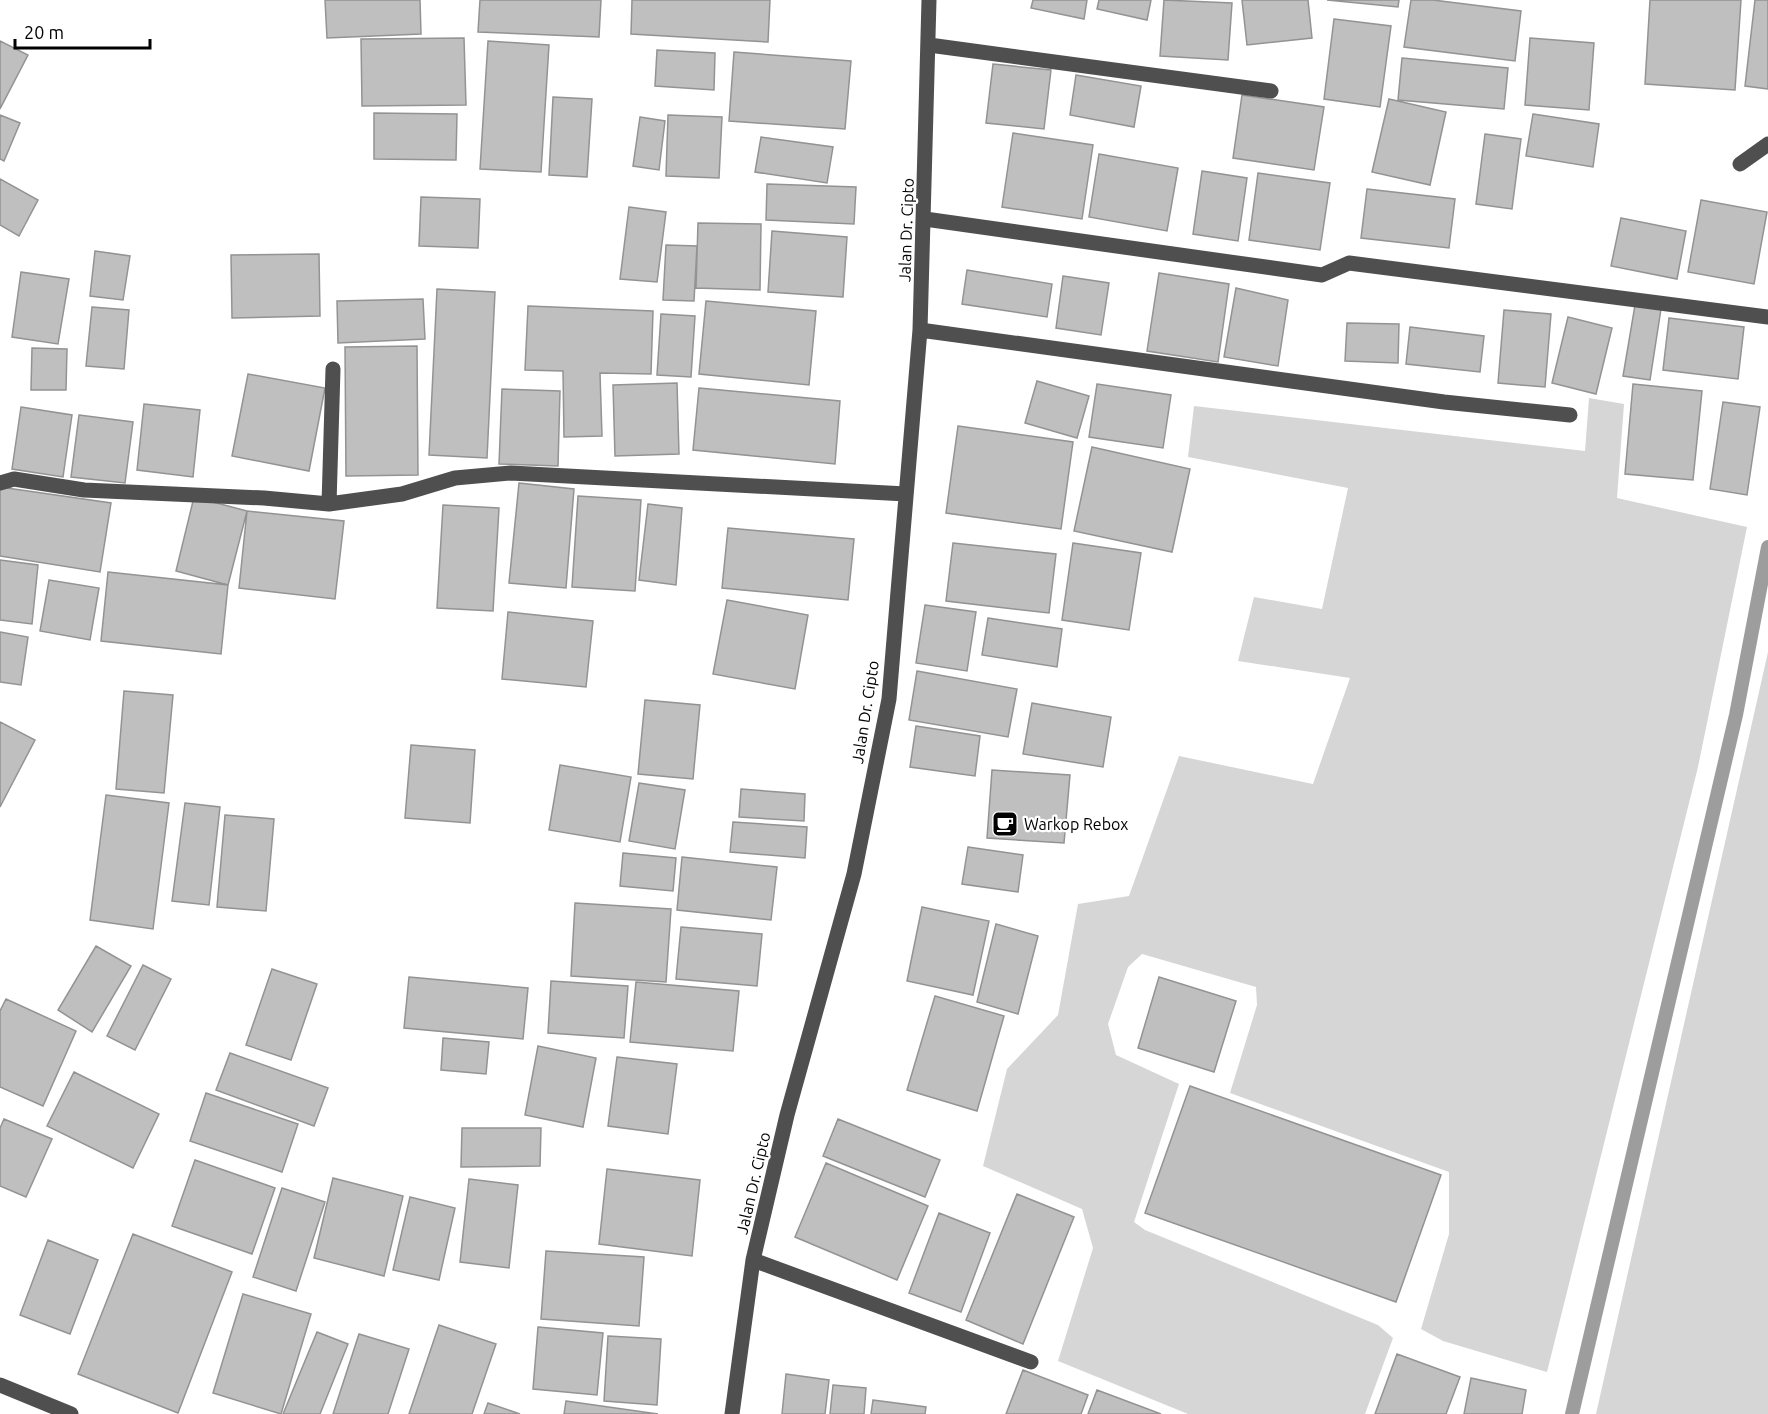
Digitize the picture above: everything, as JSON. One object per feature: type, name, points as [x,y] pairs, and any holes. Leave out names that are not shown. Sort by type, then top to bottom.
[{"type":"street","name":"Jalan Dr. Cipto","points":[[732,1414],[753,1260],[787,1115],[854,874],[889,699],[920,330],[925,219],[929,0]]},
{"type":"street","points":[[929,45],[1271,91]]},
{"type":"street","points":[[1740,164],[1768,144]]},
{"type":"street","points":[[925,219],[1322,275],[1349,262],[1768,317]]},
{"type":"street","points":[[920,330],[1444,402],[1570,415]]},
{"type":"street","points":[[329,504],[333,369]]},
{"type":"street","points":[[0,483],[15,479],[84,490],[264,498],[329,504],[402,494],[455,478],[511,473],[906,494]]},
{"type":"street","points":[[753,1260],[1031,1362]]},
{"type":"street","points":[[0,1385],[71,1414]]},
{"type":"shaded area","points":[[1589,398],[1624,404],[1617,498],[1747,527],[1698,767],[1547,1372],[1443,1341],[1421,1329],[1449,1234],[1449,1172],[1230,1093],[1257,1005],[1256,987],[1142,954],[1128,967],[1108,1024],[1116,1055],[1179,1084],[1134,1222],[1145,1230],[1378,1325],[1393,1338],[1365,1414],[1188,1414],[1058,1361],[1093,1248],[1082,1209],[983,1166],[1007,1069],[1058,1015],[1078,904],[1129,896],[1179,756],[1313,784],[1350,678],[1238,661],[1254,597],[1322,609],[1348,488],[1188,457],[1194,406],[1585,451]]},
{"type":"shaded area","points":[[1768,652],[1768,1414],[1596,1414]]},
{"type":"building","points":[[325,0],[420,0],[421,34],[327,38]]},
{"type":"building","points":[[480,0],[601,0],[599,37],[478,32]]},
{"type":"building","points":[[632,0],[770,0],[768,42],[631,34]]},
{"type":"building","points":[[1033,0],[1087,0],[1084,19],[1031,8]]},
{"type":"building","points":[[1099,0],[1151,0],[1147,20],[1097,9]]},
{"type":"building","points":[[1164,0],[1232,3],[1228,60],[1160,56]]},
{"type":"building","points":[[1242,0],[1308,0],[1312,38],[1247,45]]},
{"type":"building","points":[[1327,0],[1399,0],[1398,7]]},
{"type":"building","points":[[1411,0],[1433,0],[1521,11],[1515,61],[1404,47]]},
{"type":"building","points":[[1650,0],[1741,0],[1735,90],[1645,84]]},
{"type":"building","points":[[1755,0],[1768,0],[1768,89],[1745,86]]},
{"type":"building","points":[[1334,19],[1391,26],[1380,107],[1324,99]]},
{"type":"building","points":[[464,38],[466,105],[362,106],[361,39]]},
{"type":"building","points":[[1530,38],[1594,43],[1589,110],[1525,105]]},
{"type":"building","points":[[0,41],[28,55],[0,109]]},
{"type":"building","points":[[488,41],[549,45],[541,172],[480,169]]},
{"type":"building","points":[[657,50],[715,53],[714,90],[655,86]]},
{"type":"building","points":[[734,52],[851,61],[845,129],[729,121]]},
{"type":"building","points":[[1402,58],[1508,68],[1504,109],[1398,100]]},
{"type":"building","points":[[993,64],[1051,70],[1044,129],[986,123]]},
{"type":"building","points":[[1076,75],[1141,86],[1134,127],[1070,115]]},
{"type":"building","points":[[1242,95],[1324,107],[1314,170],[1233,158]]},
{"type":"building","points":[[553,97],[592,99],[587,177],[549,175]]},
{"type":"building","points":[[1389,99],[1446,112],[1430,185],[1372,172]]},
{"type":"building","points":[[374,113],[457,114],[456,160],[374,159]]},
{"type":"building","points":[[1533,114],[1599,124],[1593,167],[1526,156]]},
{"type":"building","points":[[0,115],[20,123],[4,161],[0,159]]},
{"type":"building","points":[[668,115],[722,117],[719,178],[666,176]]},
{"type":"building","points":[[640,117],[665,121],[659,170],[633,166]]},
{"type":"building","points":[[1013,133],[1093,145],[1082,219],[1002,207]]},
{"type":"building","points":[[1485,134],[1521,139],[1512,209],[1476,204]]},
{"type":"building","points":[[761,137],[833,147],[827,183],[755,172]]},
{"type":"building","points":[[1099,154],[1178,168],[1167,231],[1089,217]]},
{"type":"building","points":[[1202,171],[1247,178],[1238,241],[1193,234]]},
{"type":"building","points":[[1258,173],[1330,183],[1320,250],[1249,240]]},
{"type":"building","points":[[0,179],[38,200],[19,236],[0,225]]},
{"type":"building","points":[[767,184],[856,187],[854,224],[766,220]]},
{"type":"building","points":[[1367,189],[1455,199],[1449,248],[1361,238]]},
{"type":"building","points":[[421,197],[480,199],[478,248],[419,246]]},
{"type":"building","points":[[1701,200],[1767,212],[1754,284],[1688,272]]},
{"type":"building","points":[[629,207],[666,212],[657,282],[620,279]]},
{"type":"building","points":[[1621,218],[1686,231],[1677,279],[1611,266]]},
{"type":"building","points":[[698,223],[761,224],[760,290],[696,288]]},
{"type":"building","points":[[772,231],[847,237],[843,297],[768,292]]},
{"type":"building","points":[[666,245],[697,246],[694,301],[663,300]]},
{"type":"building","points":[[95,251],[130,256],[123,300],[90,296]]},
{"type":"building","points":[[319,254],[320,316],[232,318],[231,255]]},
{"type":"building","points":[[967,270],[1052,284],[1047,317],[962,304]]},
{"type":"building","points":[[21,272],[69,279],[58,344],[12,337]]},
{"type":"building","points":[[1159,273],[1229,284],[1218,362],[1147,351]]},
{"type":"building","points":[[1063,276],[1109,283],[1101,335],[1056,328]]},
{"type":"building","points":[[1236,288],[1288,300],[1278,366],[1224,357]]},
{"type":"building","points":[[437,289],[495,292],[487,458],[429,455]]},
{"type":"building","points":[[423,299],[425,339],[338,343],[337,301]]},
{"type":"building","points":[[706,301],[816,311],[809,385],[699,374]]},
{"type":"building","points":[[1635,305],[1661,309],[1650,380],[1623,376]]},
{"type":"building","points":[[528,306],[653,311],[651,374],[600,373],[602,436],[564,437],[563,371],[525,370]]},
{"type":"building","points":[[92,307],[129,310],[124,369],[86,366]]},
{"type":"building","points":[[1504,310],[1551,314],[1545,387],[1498,383]]},
{"type":"building","points":[[661,314],[695,316],[691,377],[657,375]]},
{"type":"building","points":[[1568,317],[1612,328],[1596,394],[1552,383]]},
{"type":"building","points":[[1669,318],[1744,327],[1738,379],[1663,370]]},
{"type":"building","points":[[1347,323],[1399,324],[1398,363],[1345,361]]},
{"type":"building","points":[[1410,327],[1484,336],[1480,372],[1406,364]]},
{"type":"building","points":[[417,346],[418,475],[346,476],[345,347]]},
{"type":"building","points":[[32,348],[67,349],[66,390],[31,390]]},
{"type":"building","points":[[248,374],[325,388],[309,471],[232,456]]},
{"type":"building","points":[[1037,381],[1089,396],[1077,438],[1025,423]]},
{"type":"building","points":[[677,383],[679,454],[615,456],[613,385]]},
{"type":"building","points":[[1097,384],[1171,395],[1163,448],[1089,437]]},
{"type":"building","points":[[1633,384],[1702,391],[1693,480],[1625,474]]},
{"type":"building","points":[[699,388],[840,401],[835,464],[693,450]]},
{"type":"building","points":[[502,389],[560,391],[558,466],[499,464]]},
{"type":"building","points":[[1723,402],[1760,407],[1747,495],[1710,489]]},
{"type":"building","points":[[144,404],[200,410],[193,477],[137,470]]},
{"type":"building","points":[[21,407],[72,415],[63,477],[12,469]]},
{"type":"building","points":[[79,415],[133,422],[125,483],[71,477]]},
{"type":"building","points":[[958,426],[1073,442],[1061,529],[946,513]]},
{"type":"building","points":[[1092,447],[1190,469],[1172,552],[1074,531]]},
{"type":"building","points":[[519,483],[574,489],[566,588],[509,583]]},
{"type":"building","points":[[0,487],[111,503],[100,572],[0,556]]},
{"type":"building","points":[[578,496],[641,500],[635,591],[572,587]]},
{"type":"building","points":[[194,497],[247,511],[228,585],[176,571]]},
{"type":"building","points":[[648,504],[682,508],[676,585],[639,580]]},
{"type":"building","points":[[443,505],[499,508],[493,611],[437,608]]},
{"type":"building","points":[[247,511],[344,521],[335,599],[239,588]]},
{"type":"building","points":[[728,528],[854,539],[848,600],[722,588]]},
{"type":"building","points":[[953,543],[1056,554],[1049,613],[946,601]]},
{"type":"building","points":[[1073,543],[1141,553],[1129,630],[1062,620]]},
{"type":"building","points":[[0,560],[38,565],[32,624],[0,620]]},
{"type":"building","points":[[108,572],[228,585],[221,654],[101,641]]},
{"type":"building","points":[[49,580],[99,588],[90,640],[40,631]]},
{"type":"building","points":[[727,600],[808,615],[795,689],[713,674]]},
{"type":"building","points":[[925,605],[976,612],[967,671],[916,663]]},
{"type":"building","points":[[508,612],[593,621],[586,687],[502,679]]},
{"type":"building","points":[[988,618],[1062,629],[1057,667],[982,655]]},
{"type":"building","points":[[0,632],[28,637],[21,685],[0,682]]},
{"type":"building","points":[[917,671],[1017,689],[1008,737],[909,720]]},
{"type":"building","points":[[124,691],[173,695],[164,793],[116,789]]},
{"type":"building","points":[[645,700],[700,705],[693,779],[638,774]]},
{"type":"building","points":[[1032,703],[1111,717],[1103,767],[1023,754]]},
{"type":"building","points":[[0,722],[35,740],[0,807]]},
{"type":"building","points":[[916,726],[980,736],[975,776],[910,767]]},
{"type":"building","points":[[411,745],[475,750],[470,823],[405,818]]},
{"type":"building","points":[[560,765],[631,777],[620,842],[549,830]]},
{"type":"building","points":[[992,770],[1070,775],[1064,843],[987,838]]},
{"type":"building","points":[[639,783],[685,790],[675,849],[629,841]]},
{"type":"building","points":[[741,789],[805,794],[804,821],[739,817]]},
{"type":"building","points":[[106,795],[169,803],[153,929],[90,920]]},
{"type":"building","points":[[185,803],[220,807],[209,905],[172,901]]},
{"type":"building","points":[[225,815],[274,819],[266,911],[217,907]]},
{"type":"building","points":[[733,822],[807,827],[805,858],[730,852]]},
{"type":"building","points":[[968,847],[1023,855],[1018,892],[962,884]]},
{"type":"building","points":[[623,853],[676,858],[673,891],[620,886]]},
{"type":"building","points":[[682,857],[777,867],[771,920],[677,910]]},
{"type":"building","points":[[575,903],[671,909],[666,982],[571,976]]},
{"type":"building","points":[[922,907],[989,921],[973,995],[907,981]]},
{"type":"building","points":[[996,924],[1038,936],[1018,1014],[977,1002]]},
{"type":"building","points":[[681,927],[762,934],[757,986],[676,979]]},
{"type":"building","points":[[96,946],[131,966],[92,1032],[58,1010]]},
{"type":"building","points":[[143,965],[171,979],[135,1050],[107,1036]]},
{"type":"building","points":[[272,969],[317,984],[291,1060],[246,1045]]},
{"type":"building","points":[[409,977],[528,988],[523,1039],[404,1028]]},
{"type":"building","points":[[1159,977],[1236,1001],[1214,1072],[1138,1048]]},
{"type":"building","points":[[551,981],[628,986],[624,1038],[548,1033]]},
{"type":"building","points":[[636,982],[739,991],[733,1051],[630,1042]]},
{"type":"building","points":[[935,996],[1004,1016],[977,1111],[907,1090]]},
{"type":"building","points":[[6,999],[76,1031],[43,1106],[0,1087],[0,1011]]},
{"type":"building","points":[[443,1038],[489,1042],[486,1074],[441,1070]]},
{"type":"building","points":[[538,1046],[596,1058],[583,1127],[525,1115]]},
{"type":"building","points":[[230,1053],[328,1088],[314,1126],[216,1090]]},
{"type":"building","points":[[617,1057],[677,1064],[668,1134],[608,1126]]},
{"type":"building","points":[[74,1072],[159,1114],[133,1168],[47,1126]]},
{"type":"building","points":[[1190,1086],[1441,1175],[1396,1302],[1145,1213]]},
{"type":"building","points":[[206,1093],[298,1124],[282,1172],[190,1141]]},
{"type":"building","points":[[4,1119],[52,1139],[26,1197],[0,1186],[0,1128]]},
{"type":"building","points":[[838,1119],[940,1160],[925,1197],[823,1156]]},
{"type":"building","points":[[462,1128],[541,1128],[540,1166],[461,1167]]},
{"type":"building","points":[[195,1160],[275,1188],[252,1254],[172,1226]]},
{"type":"building","points":[[826,1163],[928,1206],[897,1280],[795,1237]]},
{"type":"building","points":[[607,1169],[700,1180],[692,1256],[599,1244]]},
{"type":"building","points":[[333,1178],[403,1196],[384,1276],[314,1258]]},
{"type":"building","points":[[469,1179],[518,1185],[509,1268],[460,1262]]},
{"type":"building","points":[[282,1188],[325,1202],[296,1291],[253,1277]]},
{"type":"building","points":[[1017,1194],[1074,1217],[1023,1344],[966,1320]]},
{"type":"building","points":[[410,1197],[455,1208],[439,1280],[393,1270]]},
{"type":"building","points":[[939,1213],[990,1233],[961,1312],[909,1293]]},
{"type":"building","points":[[133,1234],[232,1272],[178,1413],[78,1374]]},
{"type":"building","points":[[48,1240],[98,1260],[70,1334],[20,1315]]},
{"type":"building","points":[[546,1251],[644,1257],[639,1326],[541,1319]]},
{"type":"building","points":[[243,1294],[311,1314],[281,1414],[213,1393]]},
{"type":"building","points":[[439,1325],[496,1344],[472,1414],[409,1414]]},
{"type":"building","points":[[538,1327],[603,1333],[597,1395],[533,1389]]},
{"type":"building","points":[[317,1332],[348,1344],[320,1414],[283,1414]]},
{"type":"building","points":[[359,1334],[409,1349],[388,1414],[333,1414]]},
{"type":"building","points":[[608,1336],[661,1339],[657,1405],[604,1401]]},
{"type":"building","points":[[1397,1354],[1460,1377],[1446,1414],[1375,1414]]},
{"type":"building","points":[[1023,1370],[1088,1395],[1081,1414],[1006,1414]]},
{"type":"building","points":[[786,1374],[829,1380],[825,1414],[782,1414]]},
{"type":"building","points":[[1471,1378],[1526,1390],[1522,1414],[1464,1414]]},
{"type":"building","points":[[833,1385],[866,1388],[864,1414],[830,1414]]},
{"type":"building","points":[[1097,1390],[1161,1414],[1088,1414]]},
{"type":"building","points":[[873,1400],[926,1407],[925,1414],[871,1414]]},
{"type":"building","points":[[566,1401],[658,1414],[564,1414]]},
{"type":"building","points":[[488,1403],[520,1414],[484,1414]]},
{"type":"waterway","points":[[1572,1414],[1736,715],[1768,547]]},
{"type":"place","name":"Warkop Rebox","points":[[1005,824]]}]
